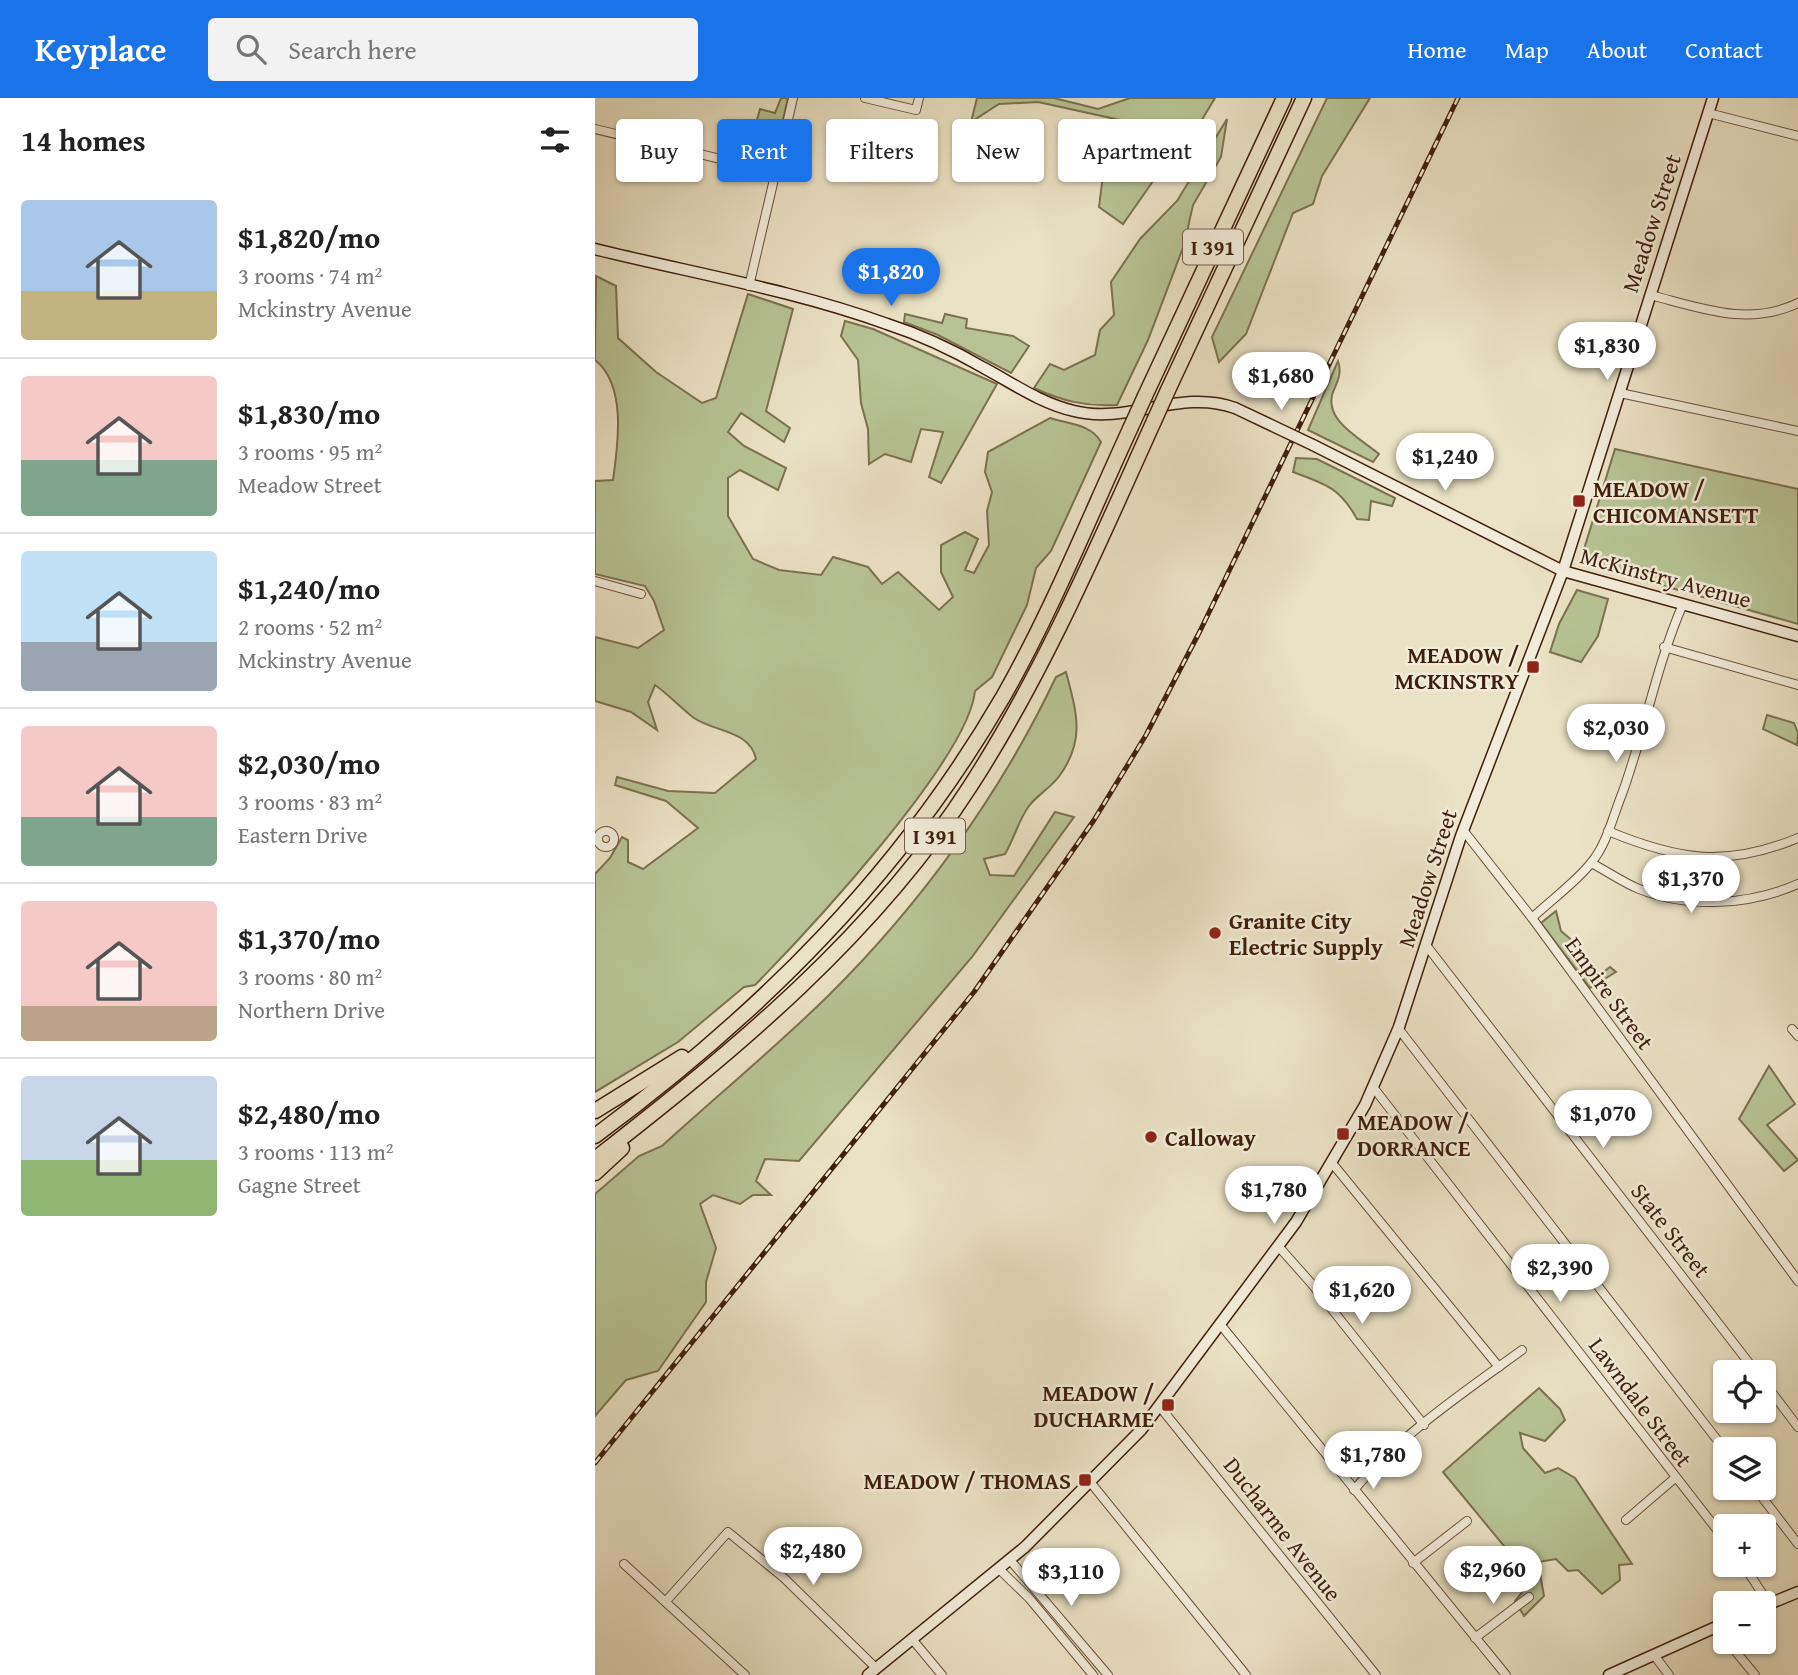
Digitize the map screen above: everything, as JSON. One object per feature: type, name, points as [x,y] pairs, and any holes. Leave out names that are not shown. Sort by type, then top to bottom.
[{"type":"highway","name":"I 391","points":[[595,1136],[731,1027],[807,955],[867,892],[931,811],[972,748],[1027,653],[1284,98]]},
{"type":"highway","name":"I 391","points":[[595,1158],[687,1087],[796,994],[866,920],[952,813],[1033,679],[1304,98]]},
{"type":"highway","points":[[595,1111],[731,1027]]},
{"type":"highway","points":[[595,1173],[687,1087]]},
{"type":"main road","name":"Meadow Street","points":[[872,1672],[1010,1560],[1091,1483],[1160,1406],[1279,1247],[1332,1163],[1373,1087],[1398,1028],[1463,830],[1563,571],[1713,98]]},
{"type":"main road","name":"McKinstry Avenue","points":[[595,249],[860,315],[906,331],[969,360],[1031,396],[1071,411],[1118,414],[1198,400],[1235,408],[1563,571],[1798,636]]},
{"type":"main road","points":[[1776,1601],[1798,1592]]},
{"type":"main road","points":[[1609,1675],[1713,1629]]},
{"type":"street","points":[[788,119],[793,98]]},
{"type":"street","points":[[865,98],[916,110],[919,98]]},
{"type":"street","points":[[1708,114],[1798,136]]},
{"type":"street","points":[[595,129],[717,158]]},
{"type":"street","points":[[748,286],[773,182]]},
{"type":"street","points":[[1650,295],[1742,316],[1775,312],[1798,303]]},
{"type":"street","points":[[1620,393],[1798,431]]},
{"type":"street","points":[[595,581],[641,594]]},
{"type":"street","points":[[1532,918],[1591,863],[1608,831],[1631,766],[1664,647],[1683,604]]},
{"type":"street","points":[[1664,647],[1798,685]]},
{"type":"street","name":"Empire Street","points":[[1463,830],[1532,918],[1798,1281]]},
{"type":"street","points":[[1608,831],[1668,852],[1705,859],[1753,853],[1798,838]]},
{"type":"street","points":[[1591,863],[1640,889],[1688,900],[1712,902],[1760,898],[1798,884]]},
{"type":"street","name":"State Street","points":[[1426,945],[1747,1360]]},
{"type":"street","points":[[1398,1028],[1715,1437]]},
{"type":"street","name":"Lawndale Street","points":[[1373,1087],[1713,1525]]},
{"type":"street","points":[[1332,1163],[1499,1367]]},
{"type":"street","points":[[1279,1247],[1424,1425]]},
{"type":"street","points":[[1220,1324],[1506,1675]]},
{"type":"street","points":[[1354,1490],[1371,1470],[1424,1425],[1522,1350]]},
{"type":"street","points":[[1776,1398],[1798,1427]]},
{"type":"street","name":"Ducharme Avenue","points":[[1160,1406],[1376,1675]]},
{"type":"street","points":[[1626,1520],[1675,1478]]},
{"type":"street","points":[[1091,1483],[1245,1675]]},
{"type":"street","points":[[1764,1500],[1798,1544]]},
{"type":"street","points":[[1413,1563],[1467,1521]]},
{"type":"street","points":[[667,1601],[728,1532],[783,1578],[872,1672]]},
{"type":"street","points":[[1010,1560],[1108,1675]]},
{"type":"street","points":[[624,1564],[745,1675]]},
{"type":"street","points":[[999,1569],[1029,1598],[1093,1675]]},
{"type":"street","points":[[1475,1638],[1529,1597]]},
{"type":"street","points":[[1068,1645],[1077,1637]]},
{"type":"street","points":[[912,1639],[942,1675]]},
{"type":"street","points":[[1738,1654],[1755,1675]]},
{"type":"street","points":[[1654,1655],[1669,1675]]},
{"type":"green space","points":[[781,98],[788,98],[783,119],[757,119],[760,109],[775,113]]},
{"type":"green space","points":[[977,98],[1054,98],[1098,109],[1130,98],[1215,98],[1202,119],[1115,119],[1038,102],[999,104],[972,119]]},
{"type":"green space","points":[[1327,98],[1370,98],[1322,176],[1313,204],[1293,213],[1246,334],[1219,362],[1212,337]]},
{"type":"green space","points":[[1227,119],[1221,157],[1216,166],[1216,137]]},
{"type":"green space","points":[[1152,182],[1123,224],[1099,207],[1102,183]]},
{"type":"green space","points":[[1189,182],[1206,182],[1193,205],[1184,245],[1148,340],[1117,405],[1075,402],[1034,388],[1050,364],[1064,370],[1095,355],[1100,330],[1114,315],[1111,282],[1140,239],[1177,201]]},
{"type":"green space","points":[[596,276],[616,286],[618,338],[656,372],[702,403],[716,398],[748,294],[793,309],[766,411],[790,428],[784,442],[741,413],[728,432],[744,446],[786,468],[778,490],[740,470],[728,478],[728,516],[753,559],[779,570],[821,575],[833,557],[868,567],[882,584],[898,572],[939,610],[953,597],[941,572],[941,545],[965,532],[978,539],[965,570],[974,573],[989,545],[987,511],[992,492],[985,472],[988,452],[1050,418],[1085,428],[1101,442],[1051,551],[1036,568],[1027,605],[992,677],[975,691],[966,721],[945,759],[882,844],[755,985],[744,987],[678,1042],[595,1092],[595,874],[610,858],[622,837],[628,840],[628,862],[643,869],[698,828],[666,801],[615,785],[617,777],[668,791],[715,793],[756,759],[747,742],[702,723],[655,685],[648,702],[657,730],[631,712],[595,701],[595,637],[638,648],[664,630],[654,601],[645,586],[595,574],[595,481],[613,480],[618,433],[612,384],[595,360]]},
{"type":"green space","points":[[905,314],[942,323],[945,314],[967,319],[966,328],[1013,336],[1029,346],[1011,373],[938,335],[904,322]]},
{"type":"green space","points":[[845,321],[873,329],[997,384],[941,483],[929,477],[943,432],[921,429],[911,462],[885,454],[869,464],[868,429],[861,403],[858,360],[841,336]]},
{"type":"green space","points":[[1338,361],[1338,380],[1331,402],[1333,411],[1345,428],[1379,454],[1373,462],[1308,430]]},
{"type":"green space","points":[[1615,449],[1798,489],[1798,624],[1580,562]]},
{"type":"green space","points":[[1296,458],[1317,459],[1395,498],[1392,506],[1371,501],[1369,520],[1357,519],[1344,500],[1331,488],[1293,472]]},
{"type":"green space","points":[[1577,590],[1608,599],[1598,636],[1581,662],[1550,652],[1559,624]]},
{"type":"green space","points":[[1066,672],[1075,712],[1076,737],[1073,749],[1057,779],[1025,811],[1005,854],[984,859],[990,875],[1014,876],[1055,812],[1074,817],[972,957],[799,1161],[765,1159],[756,1181],[771,1195],[753,1195],[740,1204],[713,1195],[700,1204],[716,1248],[706,1282],[706,1302],[658,1371],[626,1380],[595,1416],[595,1194],[639,1156],[662,1146],[787,1034],[862,961],[926,886],[984,806],[1034,721],[1056,677]]},
{"type":"green space","points":[[1767,715],[1794,723],[1798,733],[1797,745],[1763,729]]},
{"type":"green space","points":[[1556,911],[1561,931],[1574,942],[1579,953],[1575,959],[1582,968],[1590,968],[1598,976],[1610,967],[1616,972],[1590,988],[1541,923]]},
{"type":"green space","points":[[1769,1066],[1795,1104],[1767,1125],[1798,1160],[1784,1171],[1739,1119]]},
{"type":"green space","points":[[1539,1388],[1560,1409],[1565,1420],[1545,1441],[1520,1433],[1523,1448],[1545,1473],[1558,1468],[1575,1478],[1632,1564],[1619,1565],[1620,1580],[1602,1594],[1578,1570],[1568,1571],[1556,1559],[1538,1562],[1544,1596],[1524,1616],[1515,1601],[1532,1580],[1443,1472]]},
{"type":"railway","points":[[595,1463],[974,992],[1094,820],[1146,735],[1200,631],[1458,98]]},
{"type":"place","name":"MEADOW / CHICOMANSETT","points":[[1579,501]]},
{"type":"place","name":"MEADOW / MCKINSTRY","points":[[1533,667]]},
{"type":"place","name":"Granite City Electric Supply","points":[[1215,933]]},
{"type":"place","name":"MEADOW / DORRANCE","points":[[1343,1134]]},
{"type":"place","name":"Calloway","points":[[1151,1137]]},
{"type":"place","name":"MEADOW / DUCHARME","points":[[1168,1405]]},
{"type":"place","name":"MEADOW / THOMAS","points":[[1085,1480]]}]
